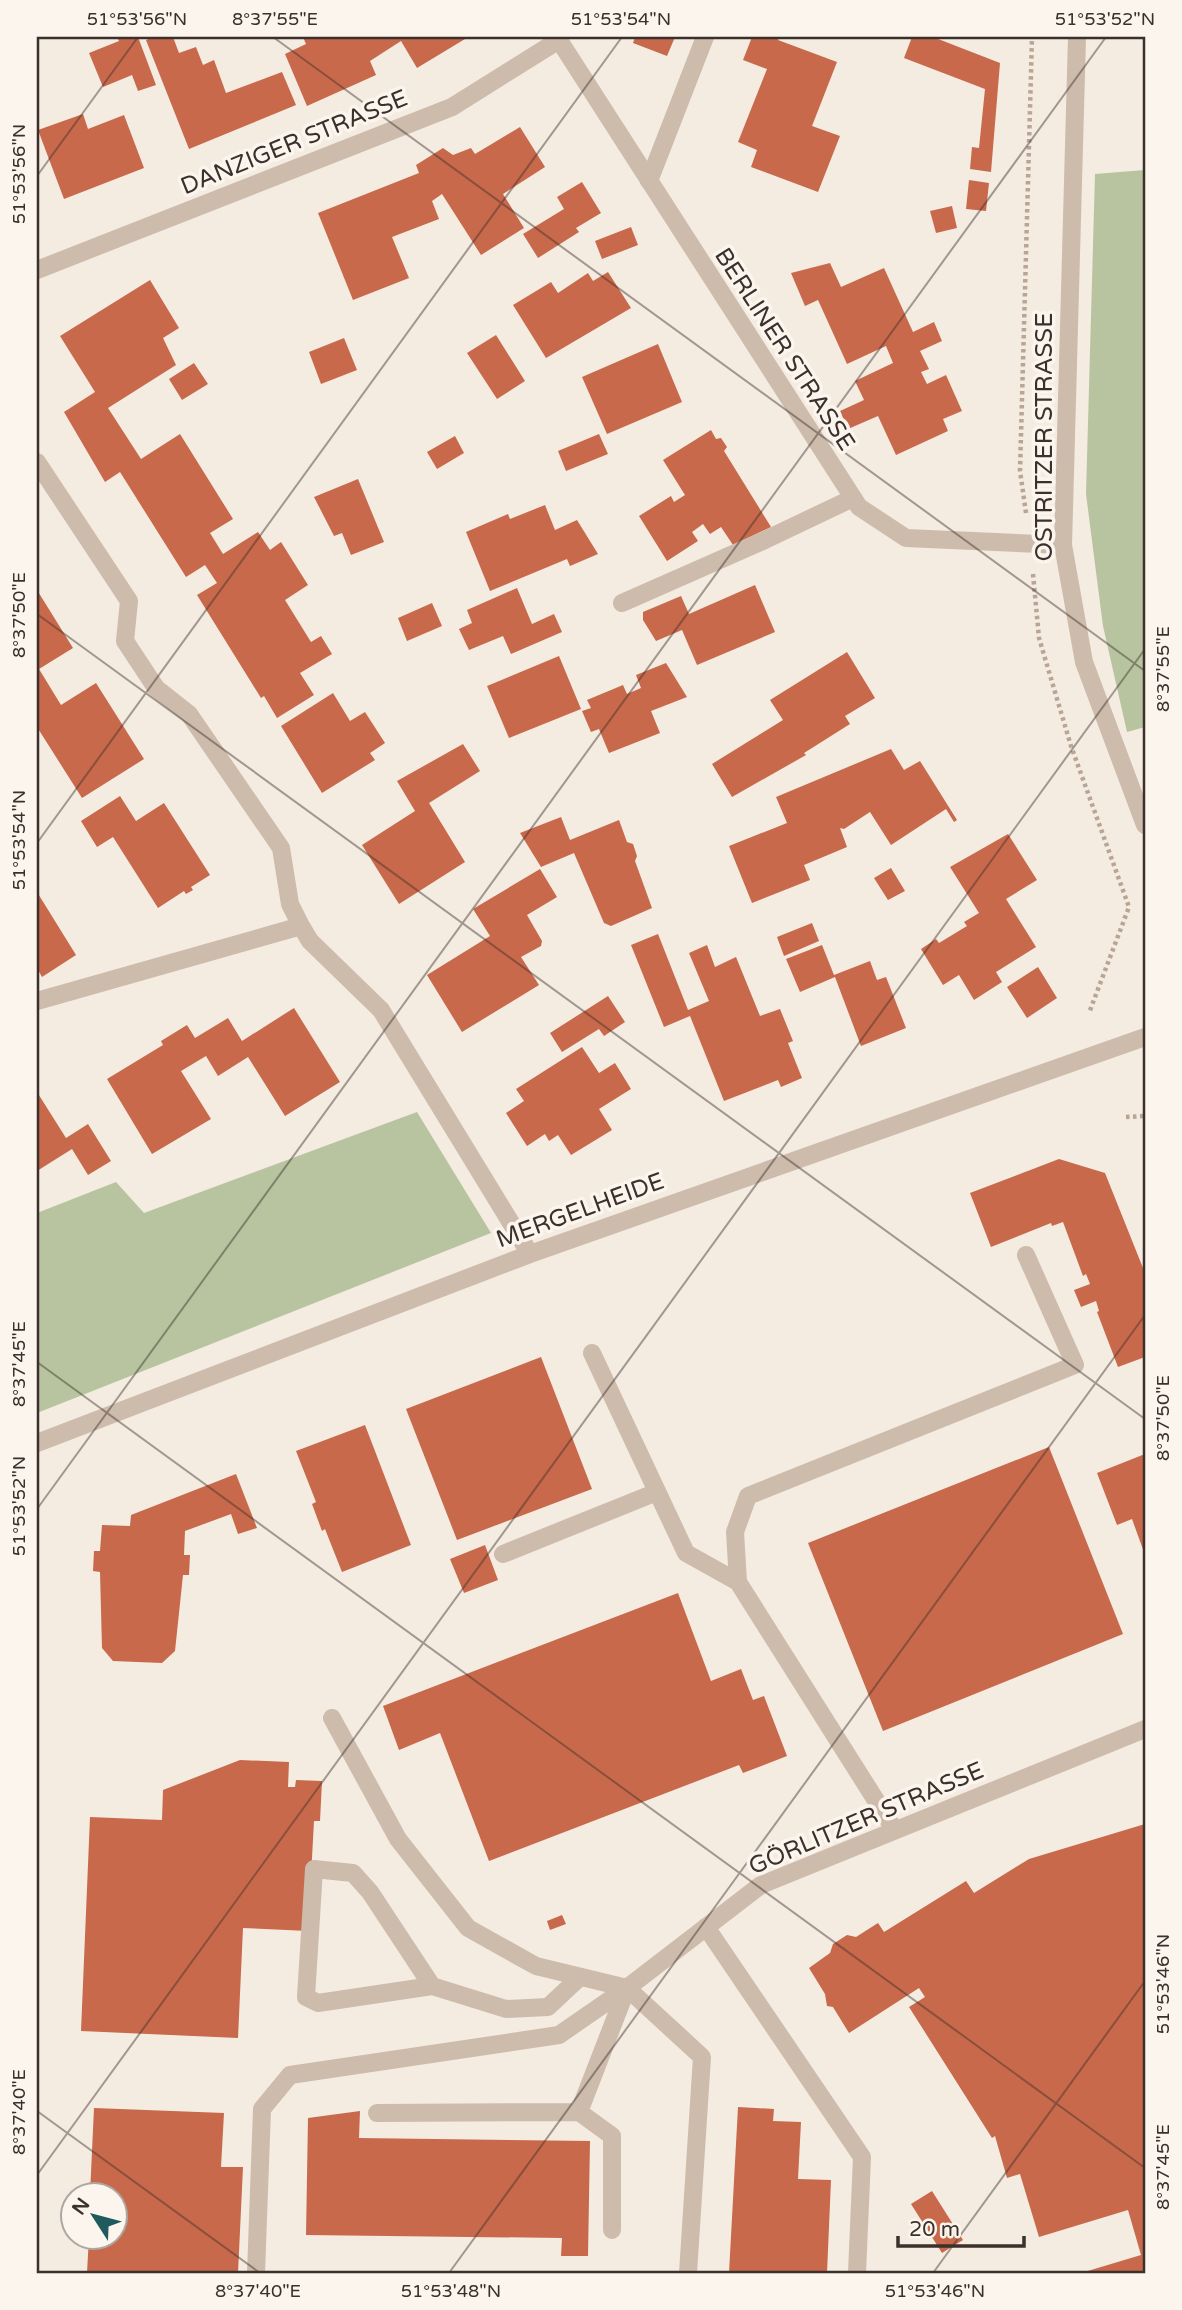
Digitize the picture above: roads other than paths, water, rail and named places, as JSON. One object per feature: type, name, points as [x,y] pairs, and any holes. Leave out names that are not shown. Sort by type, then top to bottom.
[{"type":"street","points":[[649,181],[705,37]]},
{"type":"street","name":"OSTRITZER STRASSE","points":[[1077,37],[1063,545],[1084,662],[1145,825]]},
{"type":"street","name":"BERLINER STRASSE","points":[[558,38],[859,507],[906,538],[1063,545]]},
{"type":"street","name":"DANZIGER STRASSE","points":[[37,270],[452,107],[558,38]]},
{"type":"street","points":[[37,462],[129,601],[125,641],[156,688],[189,714],[281,848],[290,904],[310,941],[381,1010],[530,1254]]},
{"type":"street","points":[[622,603],[853,498]]},
{"type":"street","points":[[37,1001],[301,926]]},
{"type":"street","name":"MERGELHEIDE","points":[[37,1443],[530,1254],[1145,1037]]},
{"type":"street","points":[[738,1582],[735,1532],[748,1496],[1074,1366],[1026,1255]]},
{"type":"street","points":[[592,1353],[686,1553],[738,1582],[894,1829]]},
{"type":"street","points":[[503,1554],[657,1492]]},
{"type":"street","points":[[332,1718],[398,1839],[468,1928],[536,1966],[626,1988],[702,2057],[688,2273]]},
{"type":"street","name":"GÖRLITZER STRASSE","points":[[256,2273],[262,2109],[290,2075],[559,2035],[626,1988],[761,1885],[1145,1729]]},
{"type":"street","points":[[432,1986],[370,1892],[353,1872],[314,1869],[306,1997],[318,2003],[432,1986],[506,2009],[548,2007],[580,1977]]},
{"type":"street","points":[[706,1927],[862,2157],[857,2273]]},
{"type":"street","points":[[579,2112],[626,1988]]},
{"type":"street","points":[[377,2113],[579,2112],[612,2136],[612,2230]]}]
